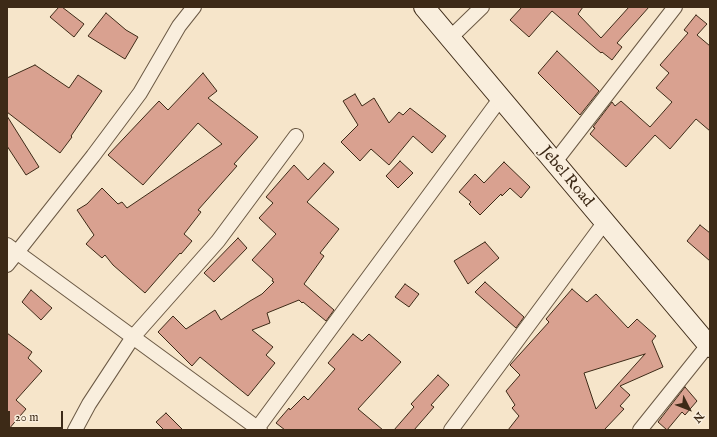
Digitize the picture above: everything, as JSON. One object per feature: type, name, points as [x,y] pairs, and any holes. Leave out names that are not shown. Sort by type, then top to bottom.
[{"type":"main road","name":"Jebel Road","points":[[424,7],[604,223],[709,346]]},
{"type":"street","points":[[7,265],[12,248],[45,218],[94,156],[140,93],[178,26],[194,7]]},
{"type":"street","points":[[450,38],[482,7]]},
{"type":"street","points":[[554,163],[675,7]]},
{"type":"street","points":[[12,248],[258,429],[500,98]]},
{"type":"street","points":[[75,430],[89,404],[133,337],[218,241],[296,136]]},
{"type":"street","points":[[450,430],[604,223]]},
{"type":"street","points":[[640,430],[709,346]]},
{"type":"building","points":[[59,7],[62,7],[84,24],[74,37],[50,17]]},
{"type":"building","points":[[522,7],[583,7],[578,14],[601,38],[629,7],[649,7],[617,43],[622,47],[612,60],[602,52],[601,53],[552,11],[529,37],[510,20]]},
{"type":"building","points":[[106,13],[126,30],[138,37],[125,59],[88,36]]},
{"type":"building","points":[[696,15],[707,24],[697,35],[710,46],[710,131],[696,119],[670,149],[655,135],[626,167],[590,134],[595,128],[593,127],[612,102],[615,106],[621,101],[650,127],[672,102],[656,88],[669,73],[660,65],[688,33],[684,30]]},
{"type":"building","points":[[557,51],[599,91],[580,115],[538,73]]},
{"type":"building","points":[[35,65],[69,88],[78,75],[102,91],[60,153],[7,112],[7,78]]},
{"type":"building","points":[[203,73],[217,91],[208,98],[258,137],[234,164],[237,166],[198,210],[201,212],[184,234],[192,241],[145,293],[113,265],[105,255],[102,258],[86,244],[94,235],[77,210],[87,204],[102,188],[118,204],[122,202],[127,208],[222,144],[198,123],[143,185],[108,155],[159,101],[168,110]]},
{"type":"building","points":[[355,94],[362,106],[374,98],[389,123],[399,112],[403,115],[410,108],[446,136],[432,153],[413,136],[389,165],[371,149],[360,161],[341,142],[358,125],[343,101]]},
{"type":"building","points":[[7,116],[39,167],[26,175],[7,146]]},
{"type":"building","points":[[400,161],[413,173],[398,188],[386,176]]},
{"type":"building","points":[[504,162],[530,187],[521,198],[510,188],[502,196],[501,194],[480,215],[469,204],[471,202],[459,192],[475,174],[484,183]]},
{"type":"building","points":[[324,163],[334,172],[307,202],[339,229],[320,253],[324,256],[304,284],[334,310],[326,321],[299,300],[267,313],[270,323],[252,330],[273,347],[266,355],[275,363],[248,396],[200,357],[192,366],[158,332],[173,316],[186,329],[215,310],[221,320],[262,294],[274,282],[272,281],[273,279],[252,260],[276,234],[259,218],[273,203],[266,197],[294,165],[308,180]]},
{"type":"building","points":[[700,225],[710,233],[710,261],[687,241]]},
{"type":"building","points":[[238,238],[247,248],[214,282],[204,273]]},
{"type":"building","points":[[485,242],[499,258],[468,284],[454,261]]},
{"type":"building","points":[[485,282],[524,317],[516,328],[475,292]]},
{"type":"building","points":[[405,284],[419,294],[409,307],[395,297]]},
{"type":"building","points":[[572,289],[587,302],[596,294],[628,328],[637,319],[656,336],[652,341],[663,367],[620,386],[630,395],[620,406],[624,409],[604,430],[508,430],[519,416],[512,408],[515,405],[506,391],[520,375],[510,365],[549,322],[546,319]],"holes":[[[645,354],[596,409],[584,373]]]},
{"type":"building","points":[[31,290],[52,308],[41,320],[22,302]]},
{"type":"building","points":[[7,333],[32,352],[28,358],[42,371],[16,400],[26,409],[8,430],[7,430]]},
{"type":"building","points":[[353,334],[362,341],[369,334],[401,362],[358,409],[383,430],[285,430],[276,423],[289,408],[290,410],[304,396],[308,400],[335,369],[328,363]]},
{"type":"building","points":[[438,375],[449,385],[431,405],[434,407],[414,430],[394,430],[414,407],[411,404]]},
{"type":"building","points":[[685,387],[697,401],[685,415],[682,412],[667,430],[658,422]]},
{"type":"building","points":[[166,413],[183,430],[164,430],[156,422]]}]
